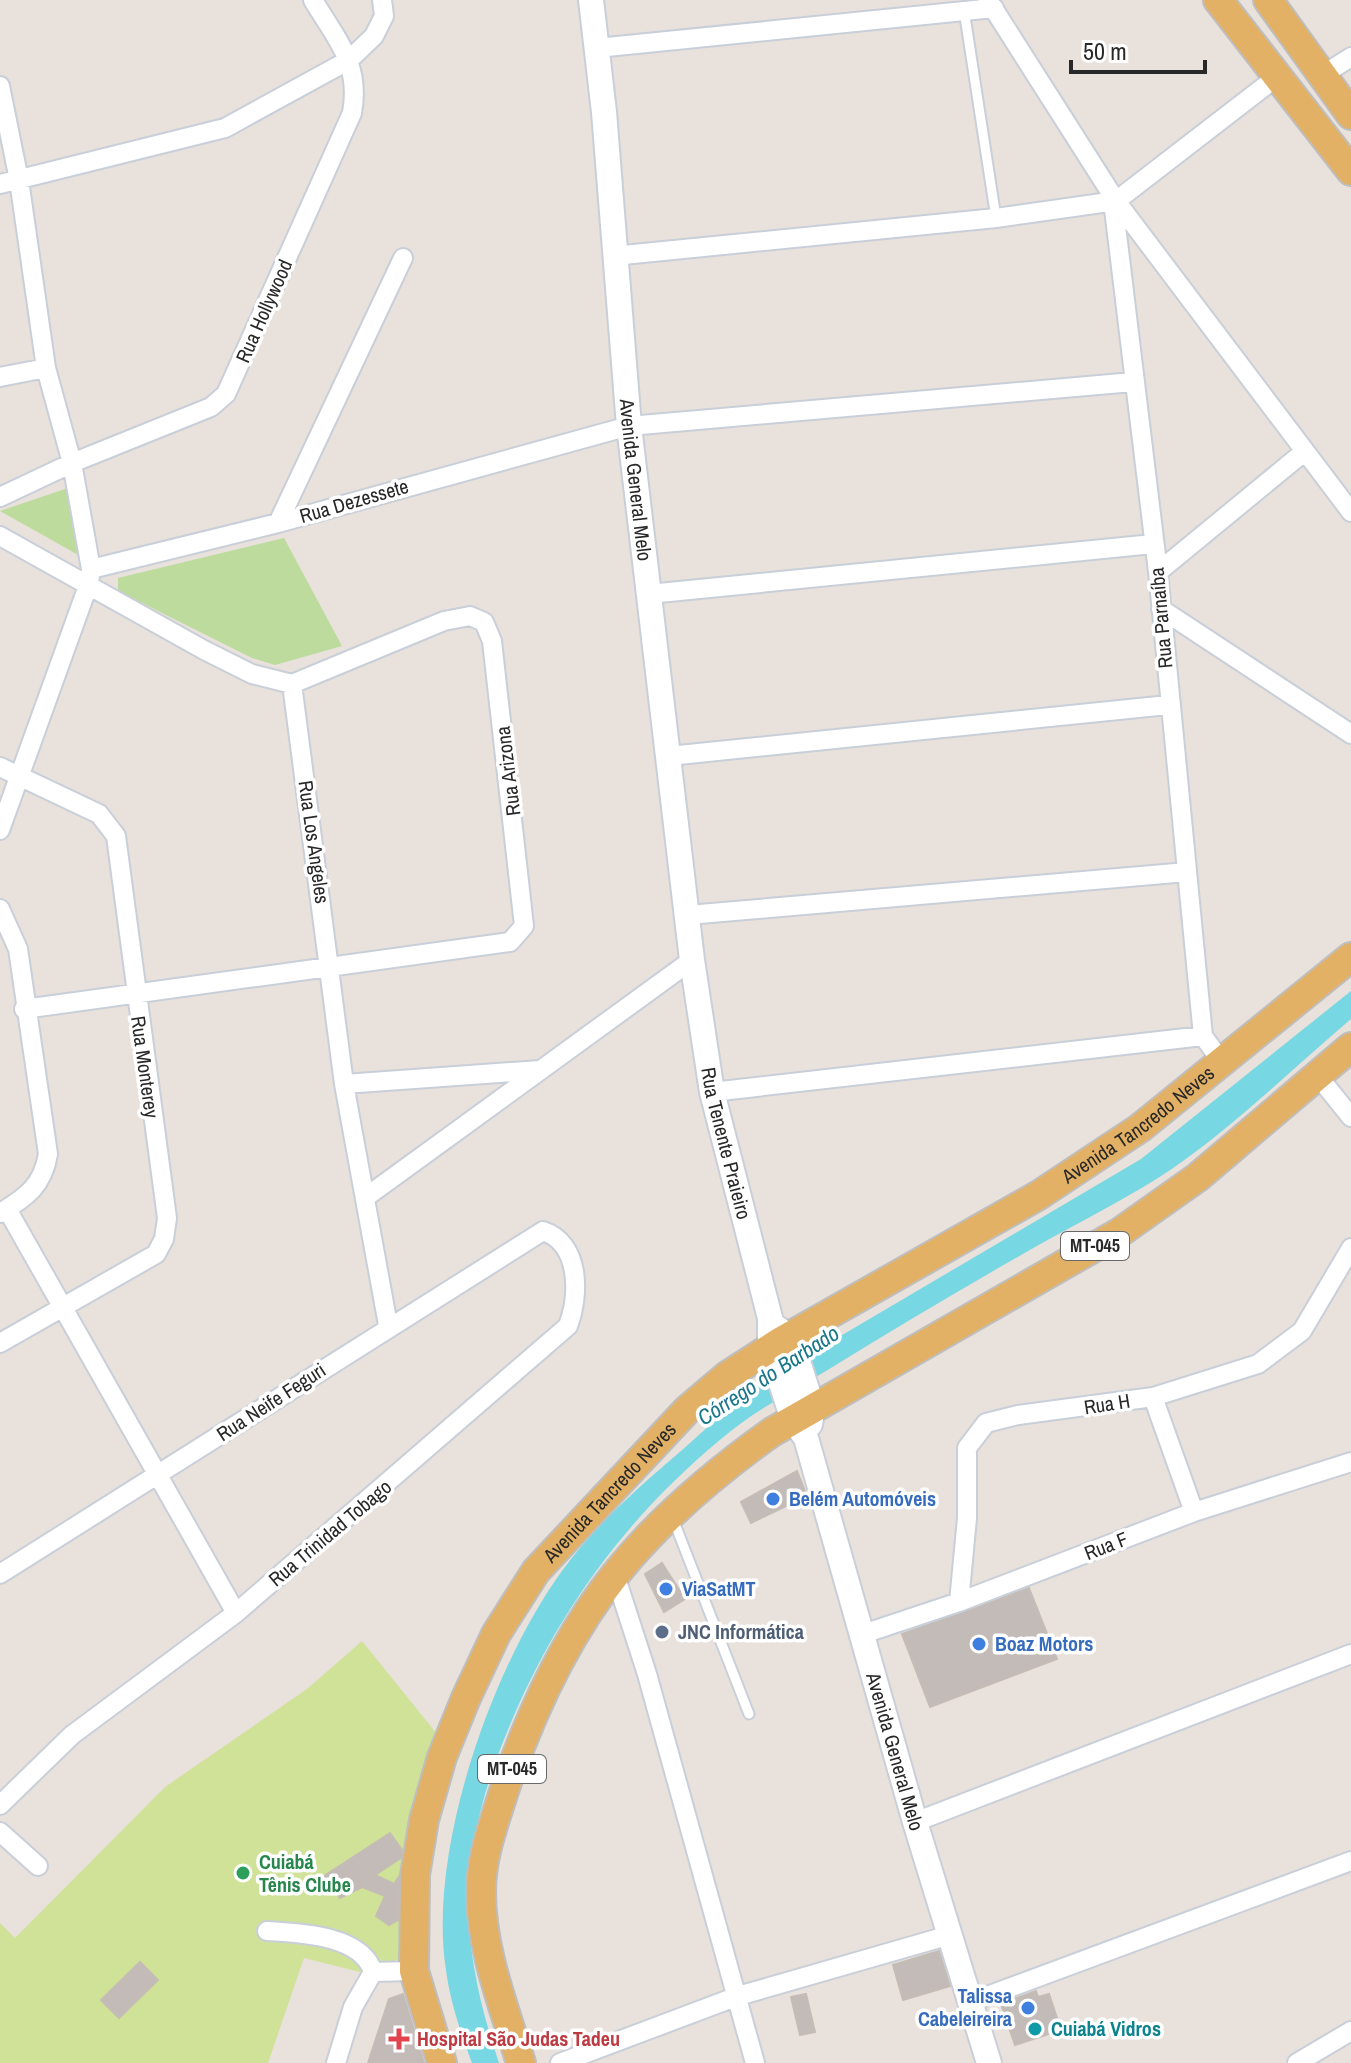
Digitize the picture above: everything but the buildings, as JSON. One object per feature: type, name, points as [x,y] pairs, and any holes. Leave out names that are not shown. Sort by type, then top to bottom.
[{"type":"main road","name":"Avenida General Melo","points":[[591,0],[629,426],[692,960]]},
{"type":"main road","points":[[1218,0],[1351,171]]},
{"type":"main road","points":[[1268,0],[1351,115]]},
{"type":"main road","points":[[1331,145],[1351,185]]},
{"type":"main road","name":"Avenida Tancredo Neves","points":[[442,2063],[414,1971],[415,1875],[424,1820],[442,1757],[496,1634],[536,1571],[687,1410],[727,1376],[1039,1195],[1140,1128],[1351,957]]},
{"type":"main road","name":"Rua Tenente Praieiro","points":[[692,960],[712,1092],[802,1414]]},
{"type":"main road","name":"MT-045","points":[[521,2063],[489,1955],[482,1919],[485,1854],[513,1765],[544,1694],[576,1634],[615,1575],[729,1462],[802,1414],[1119,1233],[1198,1177],[1351,1047]]},
{"type":"main road","name":"Avenida General Melo","points":[[802,1414],[915,1822],[989,2063]]},
{"type":"street","name":"Rua Hollywood","points":[[0,497],[72,463],[211,407],[226,394],[352,113],[357,88],[349,60],[313,0]]},
{"type":"street","points":[[0,184],[209,135],[349,60],[374,36],[384,16],[382,0]]},
{"type":"street","points":[[597,48],[964,10],[991,4]]},
{"type":"street","name":"Rua Parnaíba","points":[[991,4],[1115,201],[1351,512]]},
{"type":"street","points":[[1324,74],[1351,57]]},
{"type":"street","points":[[613,256],[996,218],[1115,201],[1278,76]]},
{"type":"street","points":[[0,86],[19,180],[46,368],[72,463],[90,576],[22,776],[0,830]]},
{"type":"street","name":"Rua Parnaíba","points":[[1115,201],[1133,382],[1158,572],[1168,705],[1203,1036]]},
{"type":"street","points":[[278,523],[403,258]]},
{"type":"street","points":[[0,377],[46,368]]},
{"type":"street","name":"Rua Dezessete","points":[[90,576],[629,426],[1133,382]]},
{"type":"street","points":[[1158,572],[1304,452]]},
{"type":"street","points":[[0,536],[90,576],[252,674],[292,684]]},
{"type":"street","points":[[649,594],[1153,544]]},
{"type":"street","points":[[1161,609],[1351,734]]},
{"type":"street","name":"Rua Arizona","points":[[24,1009],[510,942],[524,926],[492,641],[484,622],[470,616],[444,621],[292,684]]},
{"type":"street","name":"Rua Los Angeles","points":[[292,684],[344,1084],[388,1325]]},
{"type":"street","points":[[669,756],[1168,705]]},
{"type":"street","name":"Rua Monterey","points":[[0,767],[99,814],[116,836],[134,993],[167,1218],[164,1239],[156,1254],[0,1343]]},
{"type":"street","points":[[688,915],[1187,872]]},
{"type":"street","points":[[0,909],[18,949],[24,1009],[48,1154],[45,1172],[35,1190],[4,1211],[236,1613]]},
{"type":"street","points":[[366,1197],[692,960]]},
{"type":"street","points":[[712,1092],[1203,1036],[1222,1062]]},
{"type":"street","points":[[344,1084],[540,1070]]},
{"type":"street","points":[[1318,1076],[1351,1117]]},
{"type":"street","name":"Rua Neife Feguri","points":[[0,1574],[159,1476],[388,1325],[543,1231]]},
{"type":"street","name":"Rua Trinidad Tobago","points":[[0,1805],[72,1735],[236,1613],[568,1326],[576,1305],[569,1250],[559,1236],[543,1231]]},
{"type":"street","name":"Rua H","points":[[959,1602],[967,1518],[967,1448],[986,1423],[1018,1415],[1153,1397],[1258,1364],[1302,1331],[1351,1248]]},
{"type":"street","points":[[1153,1397],[1194,1512]]},
{"type":"street","name":"Rua F","points":[[863,1634],[959,1602],[1194,1512],[1351,1462]]},
{"type":"street","points":[[615,1575],[647,1674],[755,2063]]},
{"type":"street","points":[[915,1822],[1351,1654]]},
{"type":"street","points":[[0,1832],[38,1866]]},
{"type":"street","points":[[971,2002],[1351,1861]]},
{"type":"street","points":[[267,1931],[310,1935],[359,1951],[369,1961],[373,1972],[353,2007],[336,2063]]},
{"type":"street","points":[[560,2063],[738,1996],[950,1935]]},
{"type":"street","points":[[373,1972],[414,1971]]},
{"type":"street","points":[[1297,2063],[1351,2031]]},
{"type":"lane","points":[[964,10],[996,218]]},
{"type":"lane","points":[[672,1516],[749,1714]]},
{"type":"green space","points":[[71,487],[82,557],[0,511]]},
{"type":"green space","points":[[284,538],[342,646],[275,665],[252,658],[118,591],[118,578]]},
{"type":"green space","name":"Cuiabá Tênis Clube","points":[[362,1641],[437,1734],[415,1823],[399,1931],[410,1955],[364,1973],[304,1958],[268,2063],[0,2063],[0,1923],[15,1938],[165,1787],[307,1689]]},
{"type":"water","points":[[1351,991],[1351,1019],[1184,1161],[956,1292],[759,1411],[687,1469],[626,1533],[574,1602],[531,1679],[494,1766],[481,1809],[469,1890],[470,1930],[475,1972],[499,2063],[472,2063],[450,1994],[446,1970],[443,1923],[446,1871],[456,1817],[471,1762],[512,1657],[536,1611],[575,1554],[633,1493],[759,1384],[1141,1159]]},
{"type":"place","name":"Belém Automóveis","points":[[773,1499]]},
{"type":"place","name":"ViaSatMT","points":[[666,1589]]},
{"type":"place","name":"JNC Informática","points":[[662,1632]]},
{"type":"place","name":"Boaz Motors","points":[[979,1644]]},
{"type":"place","name":"Cuiabá Tênis Clube","points":[[243,1873]]},
{"type":"place","name":"Talissa Cabeleireira","points":[[1028,2008]]},
{"type":"place","name":"Cuiabá Vidros","points":[[1035,2029]]},
{"type":"place","name":"Hospital São Judas Tadeu","points":[[399,2039]]},
{"type":"water label","name":"Córrego do Barbado","points":[[768,1375]]}]
